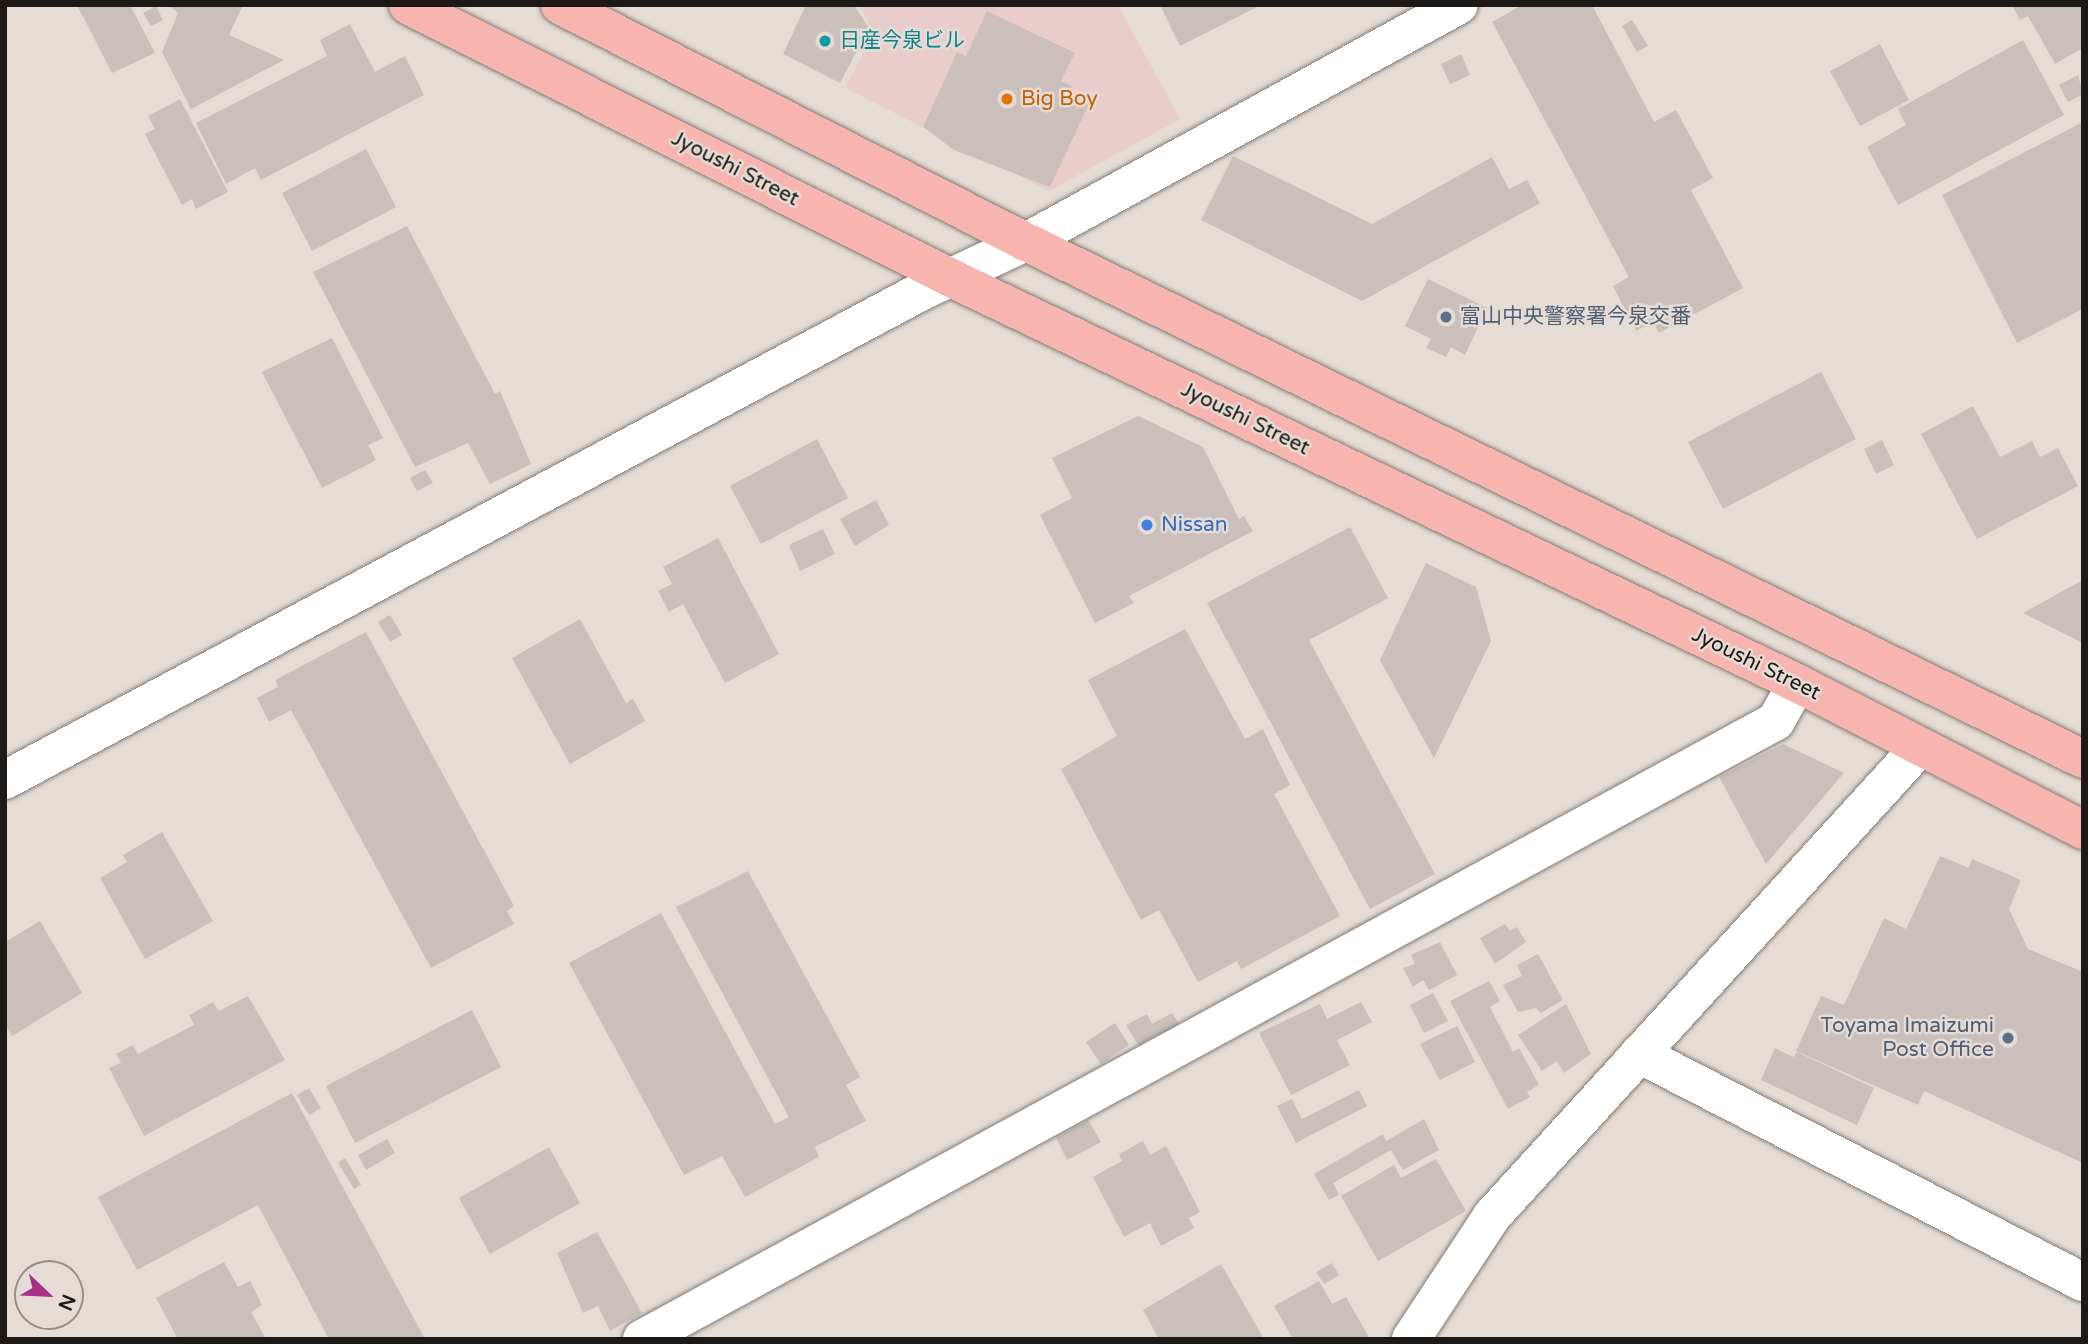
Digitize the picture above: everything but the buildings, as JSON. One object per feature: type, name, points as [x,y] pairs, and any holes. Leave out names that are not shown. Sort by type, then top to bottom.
[{"type":"highway","name":"Jyoushi Street","points":[[408,5],[951,278],[1797,683],[2083,830]]},
{"type":"highway","points":[[561,5],[599,13],[1026,242],[2083,759]]},
{"type":"street","points":[[5,780],[951,278],[1026,242],[1458,5]]},
{"type":"street","points":[[642,1339],[1776,721],[1797,683]]},
{"type":"street","points":[[1412,1339],[1492,1216],[1919,748]]},
{"type":"street","points":[[1639,1054],[2083,1282]]},
{"type":"shaded area","points":[[859,5],[1118,5],[1180,119],[1049,191],[845,88],[874,32]]},
{"type":"place","name":"日産今泉ビル","points":[[825,41]]},
{"type":"place","name":"Big Boy","points":[[1007,99]]},
{"type":"place","name":"富山中央警察署今泉交番","points":[[1446,317]]},
{"type":"place","name":"Nissan","points":[[1147,525]]},
{"type":"place","name":"Toyama Imaizumi Post Office","points":[[2008,1038]]}]
